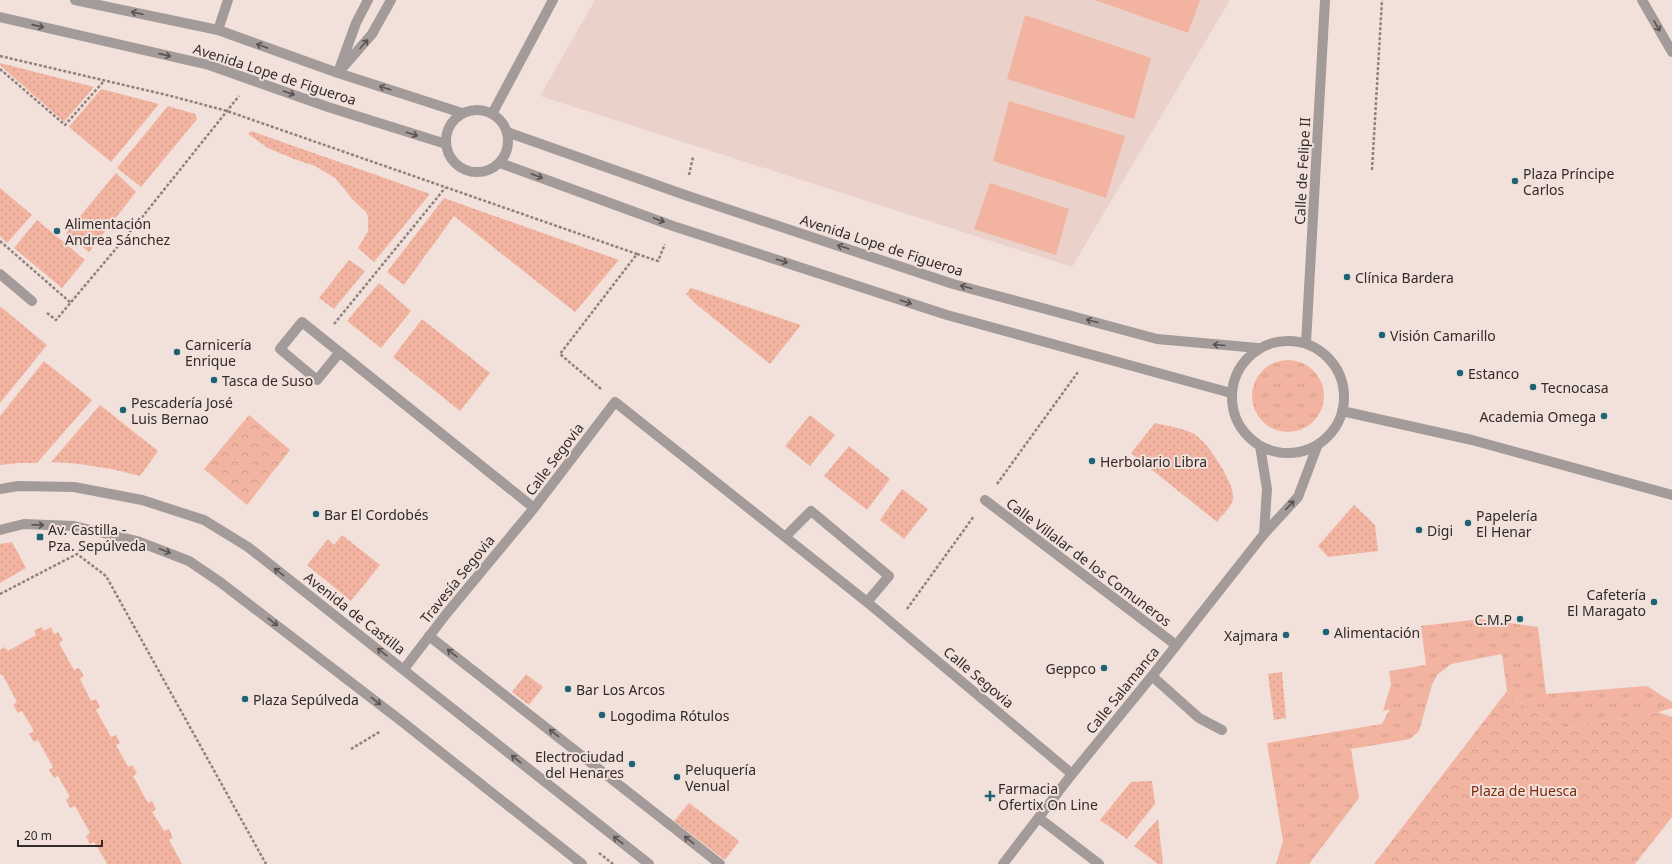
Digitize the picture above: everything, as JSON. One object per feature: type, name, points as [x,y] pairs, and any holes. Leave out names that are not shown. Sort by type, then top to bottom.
[{"type":"street","name":"Avenida Lope de Figueroa","points":[[75,0],[218,30],[338,73],[462,113]]},
{"type":"street","points":[[218,30],[228,0]]},
{"type":"street","points":[[338,73],[356,23],[368,0]]},
{"type":"street","points":[[338,73],[372,34],[391,0]]},
{"type":"street","points":[[492,114],[552,0]]},
{"type":"street","name":"Calle de Felipe II","points":[[1306,343],[1325,0]]},
{"type":"street","points":[[1642,0],[1672,52]]},
{"type":"street","name":"Avenida Lope de Figueroa","points":[[0,17],[209,65],[328,107],[446,144]]},
{"type":"street","points":[[473,110],[484,110],[492,114],[502,122],[507,132],[508,143],[506,154],[500,163],[491,170],[480,173],[470,172],[460,168],[451,160],[446,151],[447,129],[462,113],[473,110]]},
{"type":"street","name":"Avenida Lope de Figueroa","points":[[507,132],[685,195],[953,284],[1157,339],[1258,348]]},
{"type":"street","points":[[500,163],[673,226],[947,315],[1231,393]]},
{"type":"street","points":[[0,274],[32,301]]},
{"type":"street","name":"Calle Segovia","points":[[340,352],[318,380],[280,349],[302,322],[340,352],[534,508],[615,402],[867,602],[1072,774]]},
{"type":"street","points":[[1290,340],[1306,343],[1321,351],[1333,363],[1341,378],[1344,395],[1342,411],[1337,424],[1329,435],[1318,444],[1304,450],[1290,453],[1275,451],[1260,446],[1248,437],[1238,424],[1232,409],[1231,393],[1235,375],[1245,360],[1258,348],[1274,342],[1290,340]]},
{"type":"street","points":[[1342,411],[1472,440],[1672,495]]},
{"type":"street","name":"Calle Salamanca","points":[[1003,864],[1072,774],[1176,646],[1264,534],[1298,497],[1318,444]]},
{"type":"street","points":[[1260,446],[1267,489],[1264,534]]},
{"type":"street","name":"Avenida de Castilla","points":[[0,489],[18,486],[74,487],[142,500],[204,520],[248,547],[649,864]]},
{"type":"street","name":"Calle Villalar de los Comuneros","points":[[985,500],[1176,646]]},
{"type":"street","name":"Travesía Segovia","points":[[404,669],[429,636],[534,508]]},
{"type":"street","points":[[785,537],[811,511],[889,576],[867,602]]},
{"type":"street","points":[[0,530],[24,524],[74,526],[137,541],[190,561],[220,582],[387,710],[582,864]]},
{"type":"street","points":[[429,636],[720,864]]},
{"type":"street","points":[[1152,676],[1199,718],[1222,730]]},
{"type":"street","points":[[1039,818],[1099,864]]},
{"type":"path","points":[[1372,170],[1382,0]]},
{"type":"path","points":[[0,56],[104,82],[171,96],[227,111],[658,261],[673,226]]},
{"type":"path","points":[[0,69],[65,125],[104,82]]},
{"type":"path","points":[[32,301],[56,320],[135,226],[252,80]]},
{"type":"path","points":[[685,195],[693,158]]},
{"type":"path","points":[[322,338],[445,188]]},
{"type":"path","points":[[0,240],[71,303]]},
{"type":"path","points":[[615,402],[560,354],[637,254]]},
{"type":"path","points":[[0,594],[77,554],[106,576],[266,864]]},
{"type":"shaded area","points":[[595,0],[1230,0],[1072,267],[540,96]]},
{"type":"green space","points":[[1095,0],[1200,0],[1188,33]]},
{"type":"green space","points":[[1025,15],[1151,58],[1134,119],[1007,79]]},
{"type":"green space","points":[[0,63],[94,87],[64,122],[0,65]]},
{"type":"green space","points":[[101,89],[159,104],[111,162],[69,127]]},
{"type":"green space","points":[[1009,101],[1125,136],[1106,198],[993,161]]},
{"type":"green space","points":[[168,106],[195,114],[197,119],[141,187],[117,168]]},
{"type":"green space","points":[[251,131],[430,194],[374,262],[358,248],[368,231],[368,217],[366,212],[353,200],[335,178],[315,166],[268,148],[248,134]]},
{"type":"green space","points":[[116,173],[136,192],[89,252],[66,233]]},
{"type":"green space","points":[[990,183],[1069,209],[1056,255],[974,229]]},
{"type":"green space","points":[[0,188],[32,215],[7,243],[0,236]]},
{"type":"green space","points":[[444,198],[619,260],[575,312],[454,216],[404,285],[387,272]]},
{"type":"green space","points":[[37,220],[85,260],[62,288],[14,248]]},
{"type":"green space","points":[[349,260],[365,271],[334,309],[319,298]]},
{"type":"green space","points":[[379,283],[411,311],[381,348],[347,321]]},
{"type":"green space","points":[[691,288],[801,325],[770,364],[696,304],[686,294]]},
{"type":"green space","points":[[1,307],[47,345],[0,403],[0,308]]},
{"type":"green space","points":[[422,319],[490,373],[460,411],[393,357]]},
{"type":"green space","points":[[1288,360],[1308,366],[1318,376],[1324,396],[1318,416],[1308,426],[1288,432],[1268,426],[1258,416],[1252,396],[1258,376],[1268,366]]},
{"type":"green space","points":[[44,361],[92,400],[37,463],[0,465],[0,416]]},
{"type":"green space","points":[[100,405],[158,451],[140,476],[96,466],[51,462]]},
{"type":"green space","points":[[249,415],[290,450],[247,505],[204,469]]},
{"type":"green space","points":[[810,415],[835,435],[810,466],[785,446]]},
{"type":"green space","points":[[1155,423],[1194,434],[1200,438],[1220,464],[1233,492],[1233,499],[1217,522],[1131,453]]},
{"type":"green space","points":[[849,446],[890,479],[867,510],[824,476]]},
{"type":"green space","points":[[902,489],[928,509],[904,539],[880,520]]},
{"type":"green space","points":[[1354,505],[1375,525],[1378,551],[1328,557],[1318,546]]},
{"type":"green space","points":[[342,535],[380,565],[351,601],[307,565],[328,539],[334,545]]},
{"type":"green space","points":[[12,542],[26,568],[0,583],[0,544]]},
{"type":"green space","points":[[1480,619],[1538,627],[1546,694],[1647,686],[1672,702],[1672,708],[1658,712],[1565,728],[1515,700],[1507,691],[1502,654],[1451,664],[1437,675],[1432,685],[1419,731],[1410,739],[1351,749],[1359,798],[1309,864],[1276,864],[1283,841],[1267,743],[1382,724],[1390,709],[1383,711],[1391,685],[1389,671],[1426,665],[1421,626]]},
{"type":"green space","points":[[41,627],[44,631],[51,627],[54,634],[58,632],[63,640],[59,643],[74,670],[79,668],[84,676],[80,679],[91,701],[96,699],[100,707],[96,710],[111,737],[116,735],[120,743],[116,745],[128,767],[132,765],[137,773],[133,776],[148,803],[152,801],[156,809],[152,812],[164,831],[169,829],[173,838],[169,840],[182,864],[105,864],[107,863],[94,842],[90,844],[86,836],[90,833],[75,806],[70,808],[66,800],[70,797],[58,776],[54,778],[49,770],[53,767],[38,740],[34,742],[29,734],[34,731],[22,711],[18,713],[13,705],[17,702],[2,674],[0,675],[0,650],[5,647],[8,651],[36,635],[34,631]]},
{"type":"green space","points":[[1282,672],[1286,718],[1274,720],[1268,674]]},
{"type":"green space","points":[[526,674],[543,687],[529,705],[512,692]]},
{"type":"green space","name":"Plaza de Huesca","points":[[1507,691],[1515,700],[1565,728],[1658,712],[1672,717],[1672,817],[1635,864],[1374,864]]},
{"type":"green space","points":[[1152,781],[1155,804],[1127,839],[1100,820],[1131,782]]},
{"type":"green space","points":[[689,803],[739,841],[725,860],[674,821]]},
{"type":"green space","points":[[1158,819],[1163,864],[1158,864],[1134,846]]},
{"type":"place","name":"Plaza Príncipe Carlos","points":[[1515,181]]},
{"type":"place","name":"Alimentación Andrea Sánchez","points":[[57,231]]},
{"type":"place","name":"Clínica Bardera","points":[[1347,277]]},
{"type":"place","name":"Visión Camarillo","points":[[1382,335]]},
{"type":"place","name":"Carnicería Enrique","points":[[177,352]]},
{"type":"place","name":"Estanco","points":[[1460,373]]},
{"type":"place","name":"Tasca de Suso","points":[[214,380]]},
{"type":"place","name":"Tecnocasa","points":[[1533,387]]},
{"type":"place","name":"Pescadería José Luis Bernao","points":[[123,410]]},
{"type":"place","name":"Academia Omega","points":[[1604,416]]},
{"type":"place","name":"Herbolario Libra","points":[[1092,461]]},
{"type":"place","name":"Bar El Cordobés","points":[[316,514]]},
{"type":"place","name":"Papelería El Henar","points":[[1468,523]]},
{"type":"place","name":"Digi","points":[[1419,530]]},
{"type":"place","name":"Av. Castilla - Pza. Sepúlveda","points":[[40,537]]},
{"type":"place","name":"Cafetería El Maragato","points":[[1654,602]]},
{"type":"place","name":"C.M.P","points":[[1520,619]]},
{"type":"place","name":"Alimentación","points":[[1326,632]]},
{"type":"place","name":"Xajmara","points":[[1286,635]]},
{"type":"place","name":"Geppco","points":[[1104,668]]},
{"type":"place","name":"Bar Los Arcos","points":[[568,689]]},
{"type":"place","name":"Plaza Sepúlveda","points":[[245,699]]},
{"type":"place","name":"Logodima Rótulos","points":[[602,715]]},
{"type":"place","name":"Electrociudad del Henares","points":[[632,764]]},
{"type":"place","name":"Peluquería Venual","points":[[677,777]]},
{"type":"place","name":"Farmacia Ofertix On Line","points":[[990,796]]}]
